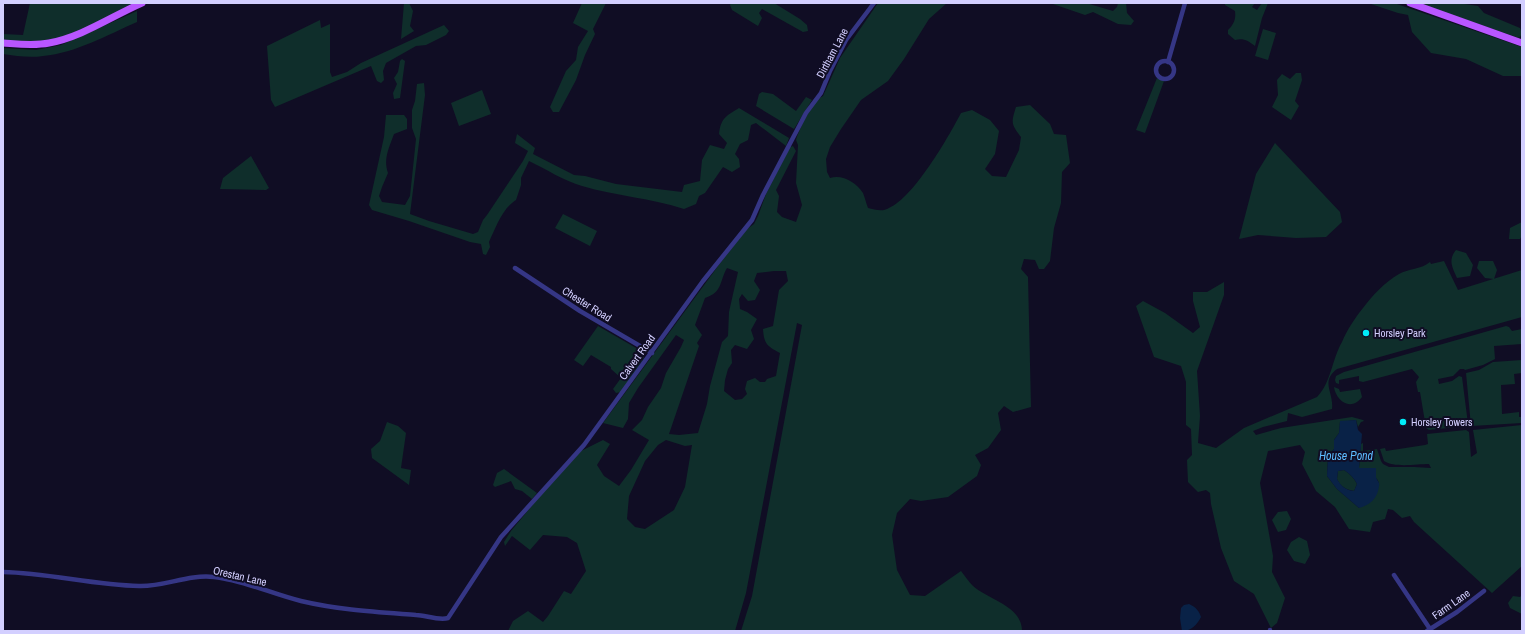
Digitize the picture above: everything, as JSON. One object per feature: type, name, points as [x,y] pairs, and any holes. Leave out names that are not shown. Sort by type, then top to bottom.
[{"type":"main road","points":[[3,43],[32,45],[55,42],[88,29],[142,3]]},
{"type":"main road","points":[[1410,3],[1522,43]]},
{"type":"street","name":"Dirtham Lane","points":[[821,93],[830,71],[846,40],[874,3]]},
{"type":"street","points":[[1168,62],[1184,3]]},
{"type":"street","name":"Calvert Road","points":[[448,618],[501,537],[584,445],[717,263],[752,220],[762,195],[806,113],[821,93]]},
{"type":"street","name":"Chester Road","points":[[515,268],[615,332],[652,353]]},
{"type":"street","name":"Orestan Lane","points":[[3,572],[41,574],[140,586],[165,584],[188,578],[214,577],[317,604],[356,610],[422,615],[443,619],[448,618]]},
{"type":"street","points":[[1394,575],[1429,630]]},
{"type":"street","name":"Farm Lane","points":[[1429,630],[1457,612],[1484,591]]},
{"type":"green space","points":[[30,3],[135,3],[88,27],[63,37],[33,42],[3,40],[3,34],[23,35]]},
{"type":"green space","points":[[404,3],[409,3],[413,11],[410,26],[414,31],[401,39]]},
{"type":"green space","points":[[582,3],[606,3],[593,29],[595,34],[585,55],[576,80],[559,112],[553,112],[550,107],[566,71],[576,60],[578,47],[588,31],[573,23]]},
{"type":"green space","points":[[731,3],[774,3],[800,19],[807,25],[808,31],[803,32],[762,9],[759,13],[762,18],[758,26],[732,10],[730,5]]},
{"type":"green space","points":[[878,3],[947,3],[929,19],[904,59],[888,81],[861,100],[830,147],[826,159],[827,172],[830,178],[844,178],[857,185],[863,193],[868,208],[879,210],[887,209],[899,202],[909,192],[930,166],[961,113],[972,110],[990,120],[999,131],[995,154],[985,169],[992,176],[1006,177],[1019,150],[1021,137],[1015,129],[1013,123],[1016,107],[1030,105],[1050,124],[1054,134],[1066,135],[1070,163],[1062,172],[1061,203],[1054,228],[1050,261],[1044,269],[1039,269],[1035,260],[1024,259],[1021,269],[1028,277],[1031,407],[1013,412],[1004,406],[998,413],[1001,430],[988,448],[975,455],[981,465],[977,476],[948,497],[921,501],[910,499],[897,513],[892,535],[897,570],[910,595],[925,596],[961,571],[973,586],[1011,609],[1021,622],[1022,631],[741,631],[752,596],[802,325],[797,323],[746,593],[735,631],[508,631],[513,621],[528,611],[543,622],[564,591],[571,594],[586,571],[577,543],[567,537],[543,535],[530,550],[512,536],[505,546],[504,542],[511,531],[540,496],[581,451],[603,440],[610,444],[597,465],[604,476],[619,486],[631,470],[649,440],[632,430],[642,420],[648,407],[661,388],[666,373],[684,340],[676,335],[638,388],[629,403],[628,419],[623,428],[603,423],[721,262],[747,229],[754,224],[766,194],[790,147],[793,146],[796,151],[776,190],[779,196],[777,212],[782,217],[796,222],[802,205],[796,183],[798,145],[796,140],[803,122],[815,103],[823,96],[840,58]],"holes":[[[727,268],[738,272],[729,312],[728,336],[722,342],[710,386],[707,404],[698,433],[679,435],[669,434],[699,346],[697,343],[702,335],[695,325],[705,298],[711,296],[718,290]],[[786,271],[788,281],[779,290],[773,326],[763,329],[764,338],[767,344],[780,353],[776,376],[767,379],[765,382],[760,382],[755,378],[747,381],[745,389],[747,394],[742,399],[735,400],[724,391],[728,369],[732,363],[731,350],[735,345],[747,349],[754,339],[751,330],[757,319],[740,309],[739,299],[742,294],[748,301],[755,300],[760,290],[754,281],[757,273]],[[666,440],[685,446],[692,445],[685,487],[674,510],[645,529],[635,527],[627,519],[629,496],[645,461],[658,445]]]},
{"type":"green space","points":[[1050,3],[1086,3],[1113,11],[1117,7],[1118,3],[1126,3],[1127,13],[1134,21],[1131,25],[1118,24],[1093,12],[1085,15]]},
{"type":"green space","points":[[1225,3],[1255,3],[1252,7],[1257,10],[1262,3],[1268,3],[1262,18],[1255,46],[1246,40],[1235,40],[1228,34],[1228,30],[1234,21],[1235,11],[1225,5]]},
{"type":"green space","points":[[1368,3],[1394,3],[1522,47],[1522,76],[1503,76],[1466,59],[1431,53],[1412,32],[1408,15]]},
{"type":"green space","points":[[1417,3],[1458,3],[1478,6],[1484,13],[1520,28],[1522,34],[1519,38]]},
{"type":"green space","points":[[137,11],[137,22],[91,43],[67,51],[33,57],[3,54],[3,48],[36,50],[61,45]]},
{"type":"green space","points":[[320,20],[321,28],[330,24],[330,72],[332,77],[347,72],[361,63],[444,25],[449,31],[446,35],[426,45],[416,46],[386,63],[383,71],[384,80],[381,83],[377,81],[371,66],[275,107],[271,100],[267,46]]},
{"type":"green space","points":[[1263,29],[1276,33],[1268,60],[1255,56]]},
{"type":"green space","points":[[402,59],[405,61],[400,98],[394,99],[393,93],[397,84],[394,78],[398,72],[400,61]]},
{"type":"green space","points":[[1296,73],[1301,73],[1302,80],[1295,101],[1299,106],[1291,120],[1272,107],[1278,95],[1277,80],[1282,74],[1290,79]]},
{"type":"green space","points":[[1157,78],[1164,81],[1145,133],[1136,130]]},
{"type":"green space","points":[[424,83],[425,95],[410,214],[473,234],[478,232],[483,220],[523,161],[528,151],[515,143],[517,134],[535,148],[533,154],[574,175],[585,176],[616,184],[682,192],[684,185],[700,181],[702,160],[710,145],[724,149],[727,143],[719,134],[721,124],[727,116],[739,108],[789,138],[786,146],[756,123],[751,125],[748,140],[740,144],[735,154],[739,159],[740,167],[732,172],[723,167],[705,193],[699,196],[696,204],[684,209],[659,202],[575,184],[529,161],[521,178],[521,185],[516,200],[507,208],[500,219],[489,242],[490,247],[486,255],[483,254],[481,244],[470,242],[372,210],[369,205],[384,137],[386,115],[404,115],[407,119],[407,129],[394,134],[386,158],[388,173],[379,196],[382,202],[405,205],[410,196],[416,139],[412,128],[412,110],[415,101],[417,84]]},
{"type":"green space","points":[[482,90],[491,114],[459,126],[451,103]]},
{"type":"green space","points":[[762,92],[773,94],[796,111],[806,97],[812,100],[794,129],[756,106],[759,94]]},
{"type":"green space","points":[[1275,143],[1340,212],[1342,222],[1326,237],[1296,238],[1258,235],[1239,239],[1256,174]]},
{"type":"green space","points":[[251,156],[269,188],[266,190],[220,189],[223,178]]},
{"type":"green space","points":[[563,214],[597,231],[590,246],[555,228]]},
{"type":"green space","points":[[1522,222],[1522,236],[1520,239],[1509,239],[1510,228]]},
{"type":"green space","points":[[1456,250],[1466,253],[1473,265],[1470,276],[1457,278],[1452,267],[1451,260]]},
{"type":"green space","points":[[1444,261],[1458,290],[1522,270],[1522,317],[1337,369],[1329,378],[1328,383],[1332,409],[1302,417],[1288,413],[1287,421],[1253,431],[1256,435],[1281,428],[1352,417],[1363,420],[1364,421],[1361,422],[1358,427],[1356,420],[1340,422],[1339,433],[1334,440],[1334,449],[1328,456],[1327,476],[1337,489],[1359,508],[1379,483],[1377,479],[1359,468],[1361,444],[1363,443],[1363,451],[1377,449],[1383,464],[1389,467],[1431,468],[1429,464],[1399,465],[1388,463],[1384,461],[1380,449],[1385,448],[1386,451],[1425,445],[1428,444],[1427,434],[1466,430],[1469,432],[1471,457],[1477,453],[1473,430],[1522,425],[1522,566],[1492,593],[1414,522],[1410,516],[1402,518],[1393,510],[1388,509],[1385,519],[1373,522],[1370,532],[1349,529],[1335,507],[1316,491],[1302,464],[1305,452],[1300,445],[1268,451],[1260,483],[1273,556],[1272,572],[1285,598],[1277,623],[1271,628],[1254,594],[1234,581],[1221,548],[1210,493],[1206,490],[1198,492],[1188,482],[1187,460],[1192,455],[1191,429],[1186,425],[1186,382],[1181,366],[1154,357],[1136,306],[1143,301],[1165,313],[1193,333],[1200,327],[1193,301],[1193,292],[1207,292],[1224,282],[1224,295],[1197,371],[1200,416],[1198,443],[1216,448],[1244,428],[1317,397],[1325,385],[1339,349],[1354,320],[1375,294],[1399,274],[1423,266],[1430,262],[1431,264]]},
{"type":"green space","points":[[1479,261],[1493,261],[1497,270],[1494,279],[1485,278],[1477,268]]},
{"type":"green space","points":[[598,326],[643,352],[644,358],[621,392],[616,393],[613,389],[621,378],[611,369],[611,367],[591,355],[583,366],[574,360]]},
{"type":"green space","points":[[1506,326],[1512,331],[1522,329],[1522,344],[1494,346],[1495,359],[1483,365],[1465,370],[1460,369],[1453,376],[1438,379],[1439,384],[1452,381],[1459,376],[1462,377],[1468,424],[1466,426],[1429,430],[1426,428],[1420,392],[1418,392],[1416,382],[1419,377],[1412,369],[1363,382],[1359,381],[1359,376],[1339,380],[1339,384],[1336,383],[1335,380],[1336,376],[1344,372]]},
{"type":"green space","points":[[1522,360],[1522,373],[1514,374],[1515,384],[1501,385],[1502,414],[1519,412],[1519,417],[1522,417],[1522,423],[1471,426],[1466,373],[1479,370],[1493,362]]},
{"type":"green space","points":[[1334,387],[1339,389],[1340,392],[1360,389],[1362,397],[1353,404],[1345,403],[1338,397]]},
{"type":"green space","points":[[387,422],[398,426],[406,433],[401,468],[411,470],[409,485],[372,458],[371,449],[380,441]]},
{"type":"green space","points":[[504,469],[537,493],[532,499],[522,491],[515,489],[511,481],[495,487],[493,485],[497,473]]},
{"type":"green space","points":[[1344,470],[1352,476],[1357,484],[1354,491],[1344,487],[1337,479],[1338,471]]},
{"type":"green space","points":[[1287,511],[1291,519],[1286,530],[1278,532],[1272,520],[1278,512]]},
{"type":"green space","points":[[1299,537],[1307,541],[1310,555],[1305,564],[1294,561],[1287,550],[1291,542]]},
{"type":"green space","points":[[1522,595],[1522,614],[1510,608],[1508,603],[1513,596],[1520,597]]},
{"type":"water","name":"House Pond","points":[[1356,420],[1358,430],[1362,434],[1359,468],[1376,468],[1376,477],[1379,482],[1377,494],[1370,503],[1359,508],[1337,489],[1327,476],[1328,456],[1334,449],[1334,440],[1339,433],[1340,421]],"holes":[[[1344,470],[1357,484],[1354,491],[1348,490],[1340,484],[1337,479],[1338,471]]]},
{"type":"water","points":[[1189,604],[1197,609],[1201,617],[1198,623],[1193,627],[1182,631],[1180,618],[1181,608],[1184,605]]},
{"type":"place","name":"Horsley Park","points":[[1366,333]]},
{"type":"place","name":"Horsley Towers","points":[[1403,422]]}]
